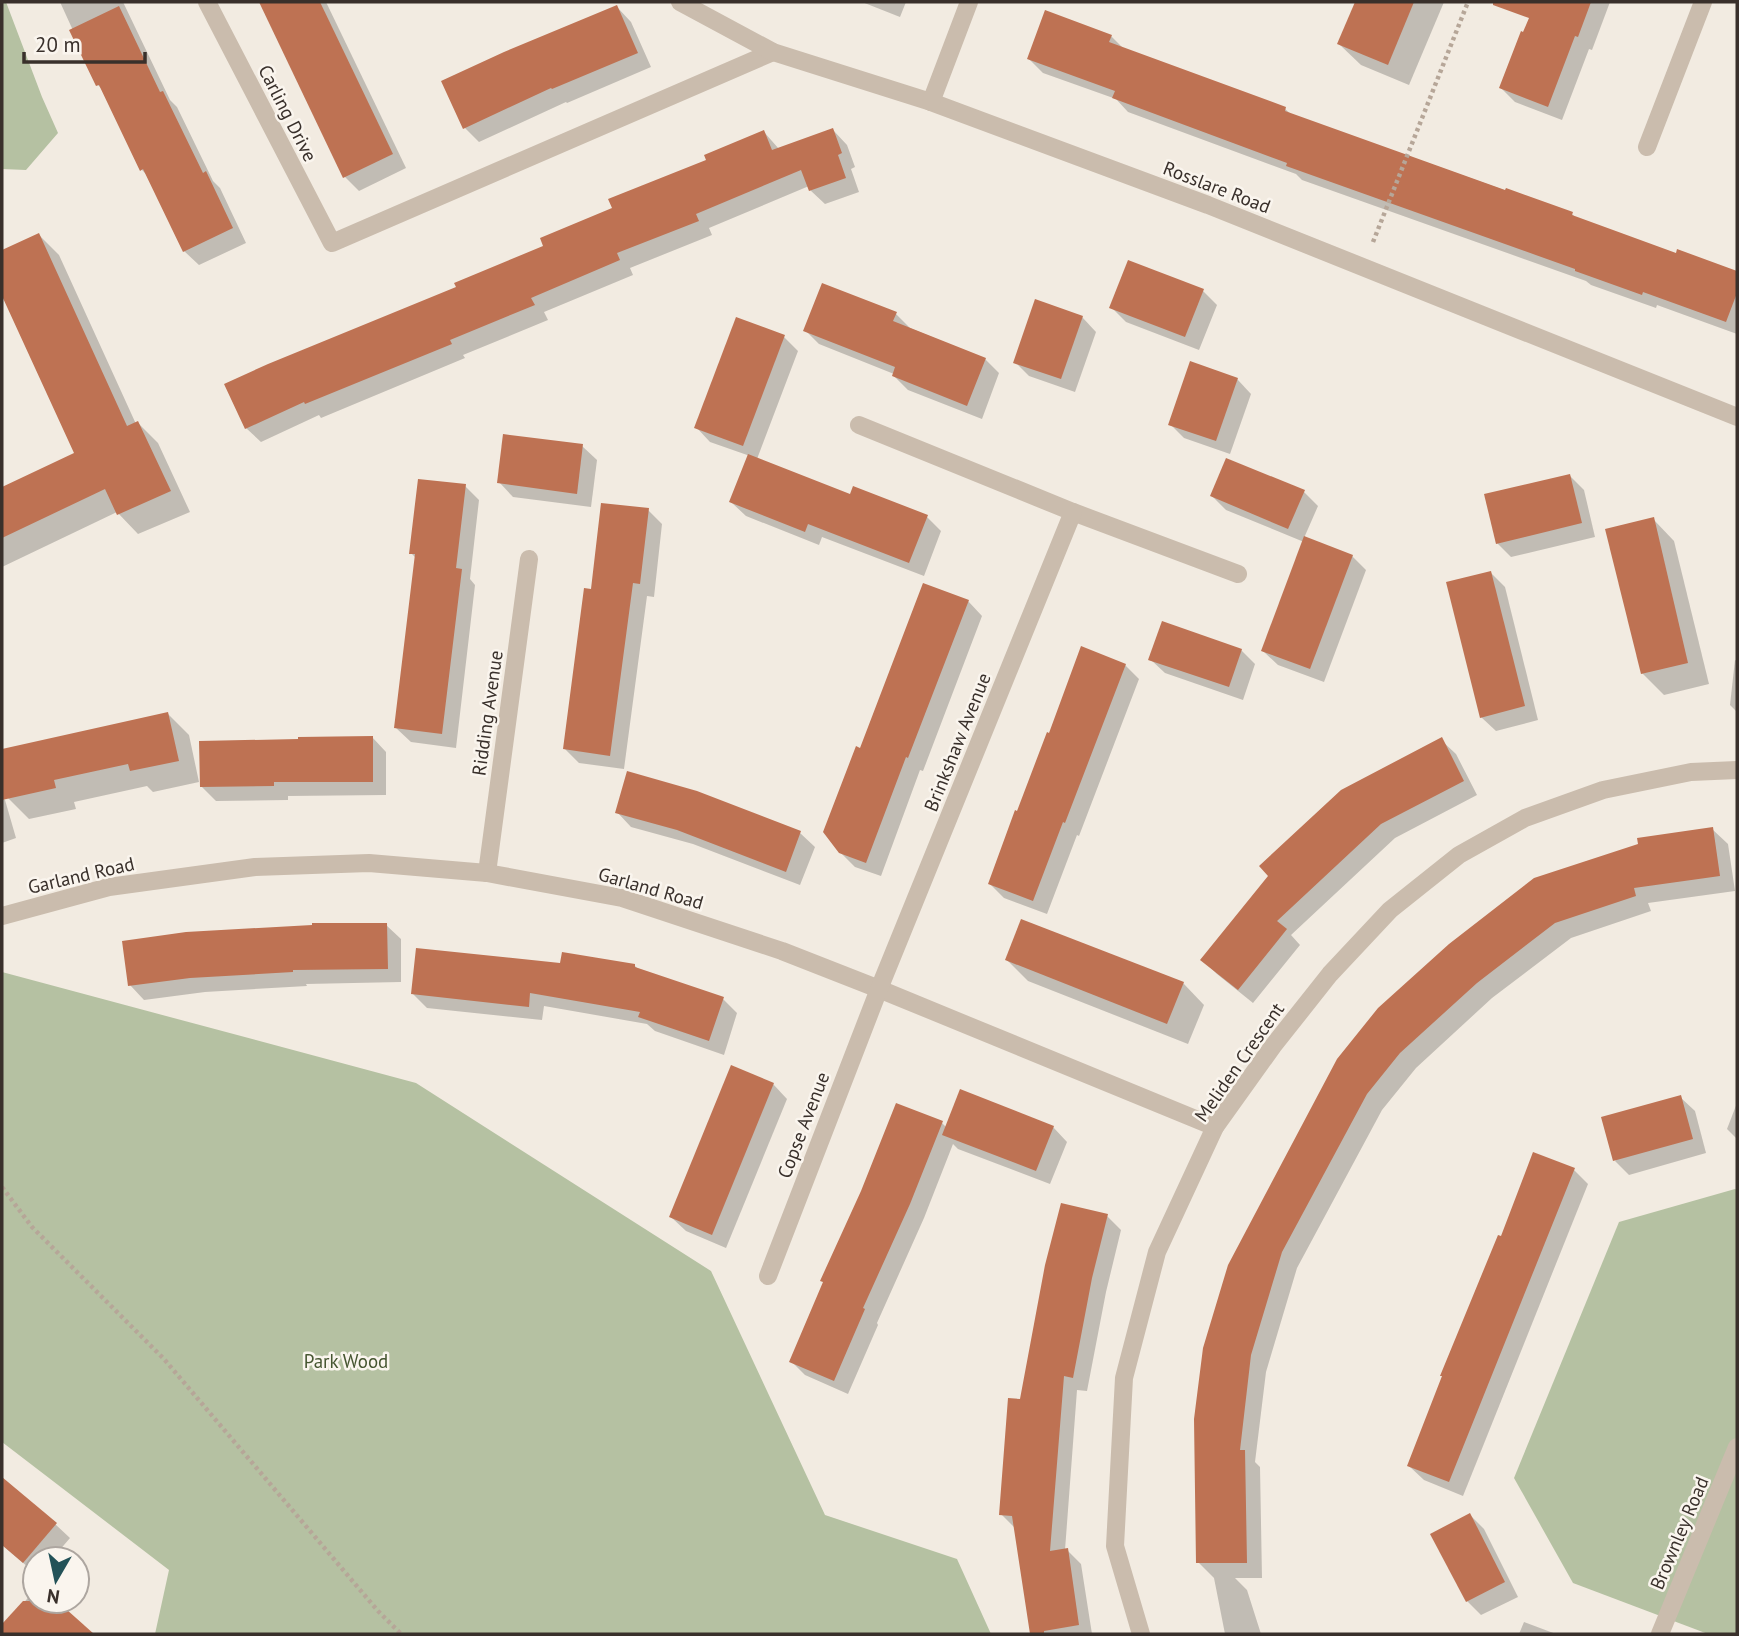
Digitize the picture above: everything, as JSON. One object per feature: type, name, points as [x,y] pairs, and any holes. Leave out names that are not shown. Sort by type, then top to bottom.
[{"type":"street","name":"Carling Drive","points":[[207,2],[332,243],[773,52]]},
{"type":"street","name":"Rosslare Road","points":[[680,2],[773,52],[931,102],[1208,205],[1737,417]]},
{"type":"street","points":[[931,102],[969,2]]},
{"type":"street","points":[[1647,147],[1703,2]]},
{"type":"street","points":[[859,425],[1073,512],[1238,575]]},
{"type":"street","name":"Brinkshaw Avenue","points":[[879,989],[1073,512]]},
{"type":"street","name":"Ridding Avenue","points":[[487,873],[530,559]]},
{"type":"street","name":"Meliden Crescent","points":[[1142,1634],[1115,1546],[1124,1378],[1157,1252],[1215,1127],[1273,1046],[1330,974],[1390,910],[1459,855],[1525,818],[1603,790],[1690,772],[1737,770]]},
{"type":"street","name":"Garland Road","points":[[2,916],[109,887],[255,867],[369,863],[487,873],[622,898],[782,951],[1215,1127]]},
{"type":"street","name":"Copse Avenue","points":[[768,1276],[879,989]]},
{"type":"street","name":"Brownley Road","points":[[1660,1634],[1737,1447]]},
{"type":"path","points":[[1362,267],[1468,2]]},
{"type":"path","points":[[2,1187],[32,1227],[164,1359],[377,1611],[401,1634]]},
{"type":"green space","points":[[2,2],[6,2],[58,133],[26,170],[2,169]]},
{"type":"green space","name":"Park Wood","points":[[2,972],[416,1083],[711,1271],[825,1515],[957,1559],[991,1634],[155,1634],[169,1570],[2,1442]]},
{"type":"green space","points":[[1735,1189],[1737,1634],[1708,1634],[1573,1583],[1514,1478],[1619,1222]]},
{"type":"building","points":[[259,2],[320,2],[393,154],[343,178]]},
{"type":"building","points":[[1355,2],[1414,2],[1388,65],[1337,44]]},
{"type":"building","points":[[1493,2],[1591,2],[1548,107],[1499,88],[1521,31],[1523,32],[1529,18],[1493,5]]},
{"type":"building","points":[[617,5],[638,53],[551,88],[463,129],[441,81]]},
{"type":"building","points":[[119,6],[160,92],[163,91],[203,173],[206,171],[233,228],[183,252],[143,169],[140,171],[69,30]]},
{"type":"building","points":[[1045,10],[1112,35],[1109,42],[1286,107],[1285,111],[1573,212],[1572,215],[1676,253],[1677,249],[1737,271],[1737,293],[1726,322],[1643,292],[1642,295],[1286,166],[1287,163],[1112,98],[1115,91],[1027,59]]},
{"type":"building","points":[[833,128],[842,153],[838,155],[846,178],[809,191],[801,170],[696,214],[699,221],[617,253],[620,260],[531,298],[535,305],[450,340],[452,344],[305,404],[304,402],[245,429],[224,384],[456,287],[454,283],[543,246],[540,238],[612,208],[608,199],[706,160],[704,155],[764,130],[772,150]]},
{"type":"building","points":[[39,233],[127,426],[138,421],[171,491],[117,515],[105,489],[2,538],[2,487],[74,453],[2,296],[2,250]]},
{"type":"building","points":[[1128,260],[1204,289],[1185,337],[1109,308]]},
{"type":"building","points":[[822,283],[897,312],[893,321],[986,358],[967,406],[892,376],[895,367],[803,331]]},
{"type":"building","points":[[1035,299],[1083,316],[1061,379],[1013,363]]},
{"type":"building","points":[[736,317],[785,335],[743,446],[694,428]]},
{"type":"building","points":[[1190,361],[1238,378],[1216,441],[1168,425]]},
{"type":"building","points":[[503,434],[583,444],[577,494],[497,483]]},
{"type":"building","points":[[748,454],[850,494],[853,486],[928,515],[909,563],[808,524],[805,532],[729,502]]},
{"type":"building","points":[[1226,458],[1305,490],[1288,529],[1210,496]]},
{"type":"building","points":[[1570,474],[1582,523],[1496,544],[1484,494]]},
{"type":"building","points":[[418,479],[466,484],[456,568],[462,569],[442,734],[394,728],[415,554],[409,554]]},
{"type":"building","points":[[601,503],[649,508],[640,584],[633,583],[610,756],[563,749],[584,588],[591,589]]},
{"type":"building","points":[[1654,517],[1688,663],[1641,674],[1605,529]]},
{"type":"building","points":[[1304,536],[1353,555],[1310,669],[1261,651]]},
{"type":"building","points":[[1491,571],[1525,706],[1480,718],[1446,582]]},
{"type":"building","points":[[923,583],[969,600],[866,863],[839,853],[823,832],[856,746],[860,748]]},
{"type":"building","points":[[1162,621],[1242,649],[1229,687],[1148,660]]},
{"type":"building","points":[[1081,646],[1126,664],[1033,901],[988,884]]},
{"type":"building","points":[[168,712],[179,761],[130,771],[128,764],[54,780],[56,788],[2,800],[2,749]]},
{"type":"building","points":[[373,736],[373,782],[274,782],[274,786],[200,787],[199,741]]},
{"type":"building","points":[[1442,737],[1464,781],[1381,824],[1277,921],[1287,929],[1238,990],[1200,960],[1268,876],[1259,866],[1341,790]]},
{"type":"building","points":[[627,771],[697,791],[801,831],[786,872],[677,830],[615,813]]},
{"type":"building","points":[[1713,827],[1720,876],[1634,888],[1636,896],[1555,923],[1477,983],[1400,1053],[1367,1094],[1282,1252],[1251,1355],[1240,1450],[1245,1450],[1247,1563],[1196,1563],[1194,1419],[1203,1348],[1228,1265],[1337,1059],[1378,1008],[1449,944],[1534,878],[1638,844],[1637,838]]},
{"type":"building","points":[[1021,919],[1184,982],[1167,1024],[1005,960]]},
{"type":"building","points":[[312,923],[387,923],[388,969],[293,970],[128,986],[122,941],[186,932]]},
{"type":"building","points":[[416,948],[560,963],[562,952],[635,964],[635,967],[724,997],[709,1041],[638,1017],[640,1012],[530,993],[529,1007],[411,994]]},
{"type":"building","points":[[731,1065],[774,1083],[712,1235],[669,1217]]},
{"type":"building","points":[[960,1089],[1054,1126],[1036,1171],[942,1135]]},
{"type":"building","points":[[1681,1095],[1693,1139],[1613,1161],[1601,1117]]},
{"type":"building","points":[[896,1103],[943,1121],[834,1381],[789,1362],[823,1282],[820,1281],[861,1191]]},
{"type":"building","points":[[1533,1152],[1575,1168],[1449,1482],[1407,1466],[1440,1376],[1498,1235],[1501,1236]]},
{"type":"building","points":[[1061,1203],[1108,1214],[1092,1278],[1073,1378],[1064,1376],[1050,1551],[1068,1548],[1079,1625],[1044,1631],[1044,1634],[1030,1634],[1012,1516],[999,1515],[1008,1398],[1020,1399],[1045,1265]]},
{"type":"building","points":[[2,1477],[57,1523],[38,1545],[21,1545],[21,1561],[2,1545]]},
{"type":"building","points":[[1470,1513],[1505,1582],[1466,1602],[1430,1534]]},
{"type":"building","points":[[21,1603],[21,1615],[73,1615],[94,1634],[2,1634],[2,1624]]}]
